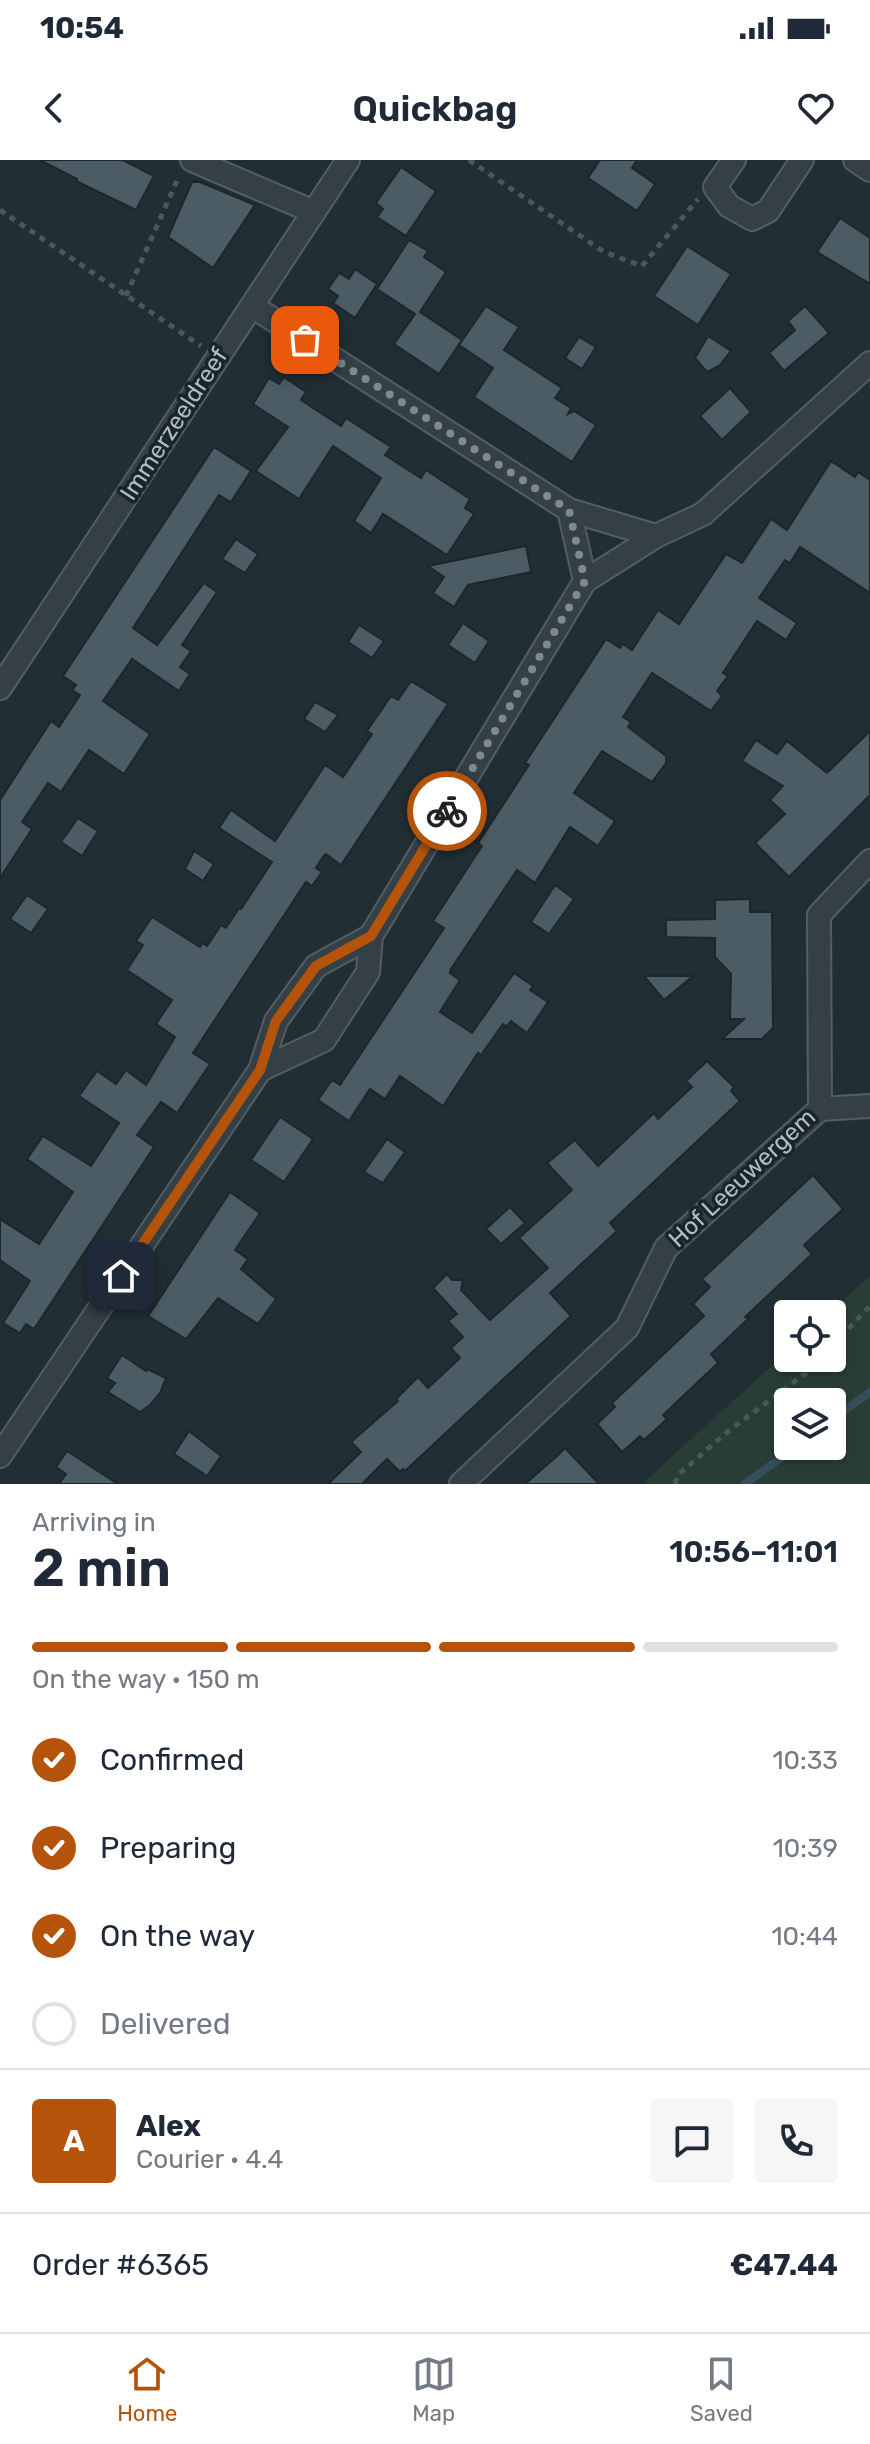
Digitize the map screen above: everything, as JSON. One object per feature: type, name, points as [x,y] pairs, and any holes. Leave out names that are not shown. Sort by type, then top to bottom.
[{"type":"street","name":"Immerzeeldreef","points":[[0,688],[348,160]]},
{"type":"street","points":[[734,160],[715,187],[729,206],[752,219],[768,211],[802,160]]},
{"type":"street","points":[[855,160],[870,170]]},
{"type":"street","points":[[186,167],[314,212]]},
{"type":"street","points":[[252,306],[569,510],[656,536]]},
{"type":"street","points":[[260,1070],[324,1040],[368,972],[371,936],[585,581],[656,536],[703,514],[870,363]]},
{"type":"street","points":[[569,510],[585,581]]},
{"type":"street","name":"Hof Leeuwergem","points":[[461,1484],[627,1328],[666,1248],[820,1109],[819,915],[870,861]]},
{"type":"street","points":[[0,1456],[260,1070],[276,1021],[316,966],[371,936]]},
{"type":"street","points":[[820,1109],[870,1106]]},
{"type":"path","points":[[469,160],[604,252],[642,266],[700,196],[715,187]]},
{"type":"path","points":[[126,296],[186,167]]},
{"type":"path","points":[[0,210],[218,358]]},
{"type":"path","points":[[846,1331],[870,1306]]},
{"type":"path","points":[[675,1484],[678,1475],[726,1433],[807,1372]]},
{"type":"green space","points":[[870,1276],[870,1484],[647,1484],[645,1481],[774,1364],[774,1372],[846,1372],[846,1300],[843,1300]]},
{"type":"building","points":[[40,160],[123,160],[154,176],[136,210]]},
{"type":"building","points":[[600,160],[637,160],[632,168],[655,184],[637,211],[588,178]]},
{"type":"building","points":[[401,167],[436,191],[406,236],[377,217],[383,209],[376,203]]},
{"type":"building","points":[[192,182],[200,182],[255,205],[213,268],[168,237]]},
{"type":"building","points":[[840,218],[870,238],[870,284],[817,252]]},
{"type":"building","points":[[409,240],[428,251],[424,257],[446,272],[420,312],[462,340],[439,374],[394,344],[415,314],[377,289]]},
{"type":"building","points":[[687,246],[731,274],[698,325],[654,296]]},
{"type":"building","points":[[355,269],[377,284],[355,318],[333,303],[338,296],[328,289],[339,273],[349,279]]},
{"type":"building","points":[[486,306],[519,327],[504,350],[562,388],[555,398],[571,408],[568,414],[574,411],[596,425],[572,462],[474,397],[493,368],[459,345]]},
{"type":"building","points":[[805,306],[829,333],[784,371],[769,353],[795,330],[788,321]]},
{"type":"building","points":[[708,336],[731,351],[719,366],[707,372],[695,358]]},
{"type":"building","points":[[579,337],[596,347],[582,369],[565,358]]},
{"type":"building","points":[[284,377],[306,392],[301,400],[341,426],[346,418],[391,447],[385,455],[421,478],[426,470],[470,499],[465,508],[474,514],[447,555],[383,514],[371,533],[354,521],[381,478],[333,446],[299,499],[256,471],[288,427],[253,404],[269,378],[279,384]]},
{"type":"building","points":[[730,388],[751,412],[722,440],[700,416]]},
{"type":"building","points":[[214,447],[251,471],[231,502],[219,495],[133,628],[157,645],[204,583],[217,592],[182,645],[191,651],[180,667],[190,674],[179,691],[132,659],[103,701],[150,734],[124,774],[89,750],[61,792],[48,783],[22,822],[32,829],[0,878],[0,800],[51,721],[59,727],[80,695],[72,690],[76,685],[63,676]]},
{"type":"building","points":[[831,461],[855,477],[858,472],[870,480],[870,593],[800,547],[790,563],[785,560],[759,598],[797,623],[786,640],[757,621],[723,673],[728,676],[717,691],[722,696],[711,711],[652,673],[623,717],[631,722],[628,727],[666,756],[666,763],[652,782],[602,751],[574,793],[615,821],[598,846],[570,827],[535,883],[517,870],[451,969],[450,973],[460,980],[440,1012],[472,1033],[514,973],[533,986],[530,990],[548,1002],[527,1033],[511,1021],[506,1027],[503,1024],[481,1055],[478,1053],[443,1106],[400,1076],[385,1099],[370,1089],[349,1121],[318,1100],[332,1080],[340,1085],[444,928],[433,921],[482,846],[478,843],[529,765],[525,763],[606,639],[620,648],[623,644],[632,650],[658,610],[679,624],[726,554],[742,563],[771,519],[787,530]]},
{"type":"building","points":[[236,539],[258,554],[245,573],[222,559]]},
{"type":"building","points":[[526,546],[531,572],[468,585],[454,607],[433,593],[444,577],[428,566]]},
{"type":"building","points":[[463,623],[489,641],[475,663],[448,645]]},
{"type":"building","points":[[359,625],[384,641],[372,658],[348,642]]},
{"type":"building","points":[[411,681],[448,704],[341,865],[326,854],[316,868],[322,872],[312,886],[306,882],[193,1053],[210,1064],[177,1113],[161,1102],[137,1135],[154,1147],[34,1329],[26,1324],[20,1333],[3,1323],[30,1281],[0,1260],[0,1219],[39,1244],[73,1192],[27,1159],[43,1136],[91,1166],[119,1123],[79,1096],[97,1071],[116,1084],[126,1070],[146,1085],[175,1037],[156,1024],[172,1000],[127,970],[143,945],[136,941],[152,917],[200,947],[203,943],[207,946],[221,925],[226,928],[241,909],[272,862],[219,828],[231,810],[275,841],[325,765],[343,777],[372,734],[367,731],[391,696],[398,700]]},
{"type":"building","points":[[315,702],[338,715],[325,732],[304,719]]},
{"type":"building","points":[[870,731],[870,795],[789,877],[755,843],[785,814],[770,800],[783,786],[742,761],[756,740],[777,754],[787,741],[827,773]]},
{"type":"building","points":[[78,818],[98,831],[82,856],[61,842]]},
{"type":"building","points":[[194,851],[214,864],[203,881],[185,869]]},
{"type":"building","points":[[555,885],[574,899],[549,934],[531,922]]},
{"type":"building","points":[[27,895],[48,909],[31,933],[10,919]]},
{"type":"building","points":[[750,899],[750,912],[772,912],[773,1028],[762,1039],[722,1039],[744,1019],[730,1019],[731,974],[715,957],[715,938],[666,937],[666,920],[715,919],[715,900]]},
{"type":"building","points":[[644,976],[693,976],[664,1000]]},
{"type":"building","points":[[707,1061],[734,1087],[731,1091],[740,1101],[610,1223],[617,1231],[550,1293],[571,1316],[405,1471],[400,1472],[387,1459],[362,1484],[328,1484],[361,1452],[351,1442],[398,1401],[396,1399],[418,1377],[428,1388],[460,1358],[451,1348],[463,1337],[448,1321],[457,1314],[433,1288],[447,1274],[452,1280],[463,1280],[461,1290],[490,1320],[548,1268],[519,1238],[572,1190],[547,1163],[575,1140],[598,1166],[654,1113],[658,1119],[692,1087],[686,1081]]},
{"type":"building","points":[[280,1117],[313,1139],[284,1182],[251,1160]]},
{"type":"building","points":[[387,1139],[405,1152],[383,1183],[364,1172]]},
{"type":"building","points":[[813,1175],[843,1209],[804,1245],[812,1254],[711,1354],[718,1363],[663,1415],[667,1419],[644,1440],[640,1436],[622,1452],[597,1424],[615,1407],[612,1403],[704,1316],[693,1304],[710,1287],[702,1279]]},
{"type":"building","points":[[230,1192],[260,1213],[235,1250],[248,1259],[241,1269],[276,1299],[258,1324],[218,1298],[186,1339],[148,1316]]},
{"type":"building","points":[[510,1207],[525,1223],[501,1244],[486,1229]]},
{"type":"building","points":[[122,1355],[146,1371],[166,1378],[160,1393],[140,1412],[108,1392],[115,1383],[107,1378]]},
{"type":"building","points":[[189,1431],[221,1456],[207,1476],[174,1454]]},
{"type":"building","points":[[565,1448],[599,1484],[525,1484],[557,1456]]},
{"type":"building","points":[[67,1451],[118,1484],[59,1484],[66,1474],[56,1467]]},
{"type":"waterway","points":[[846,1410],[870,1392]]},
{"type":"waterway","points":[[745,1484],[778,1460]]},
{"type":"way so far","points":[[305,340],[569,510],[585,581],[447,811]]},
{"type":"route","points":[[121,1276],[260,1070],[276,1021],[316,966],[371,936],[447,811]]}]
